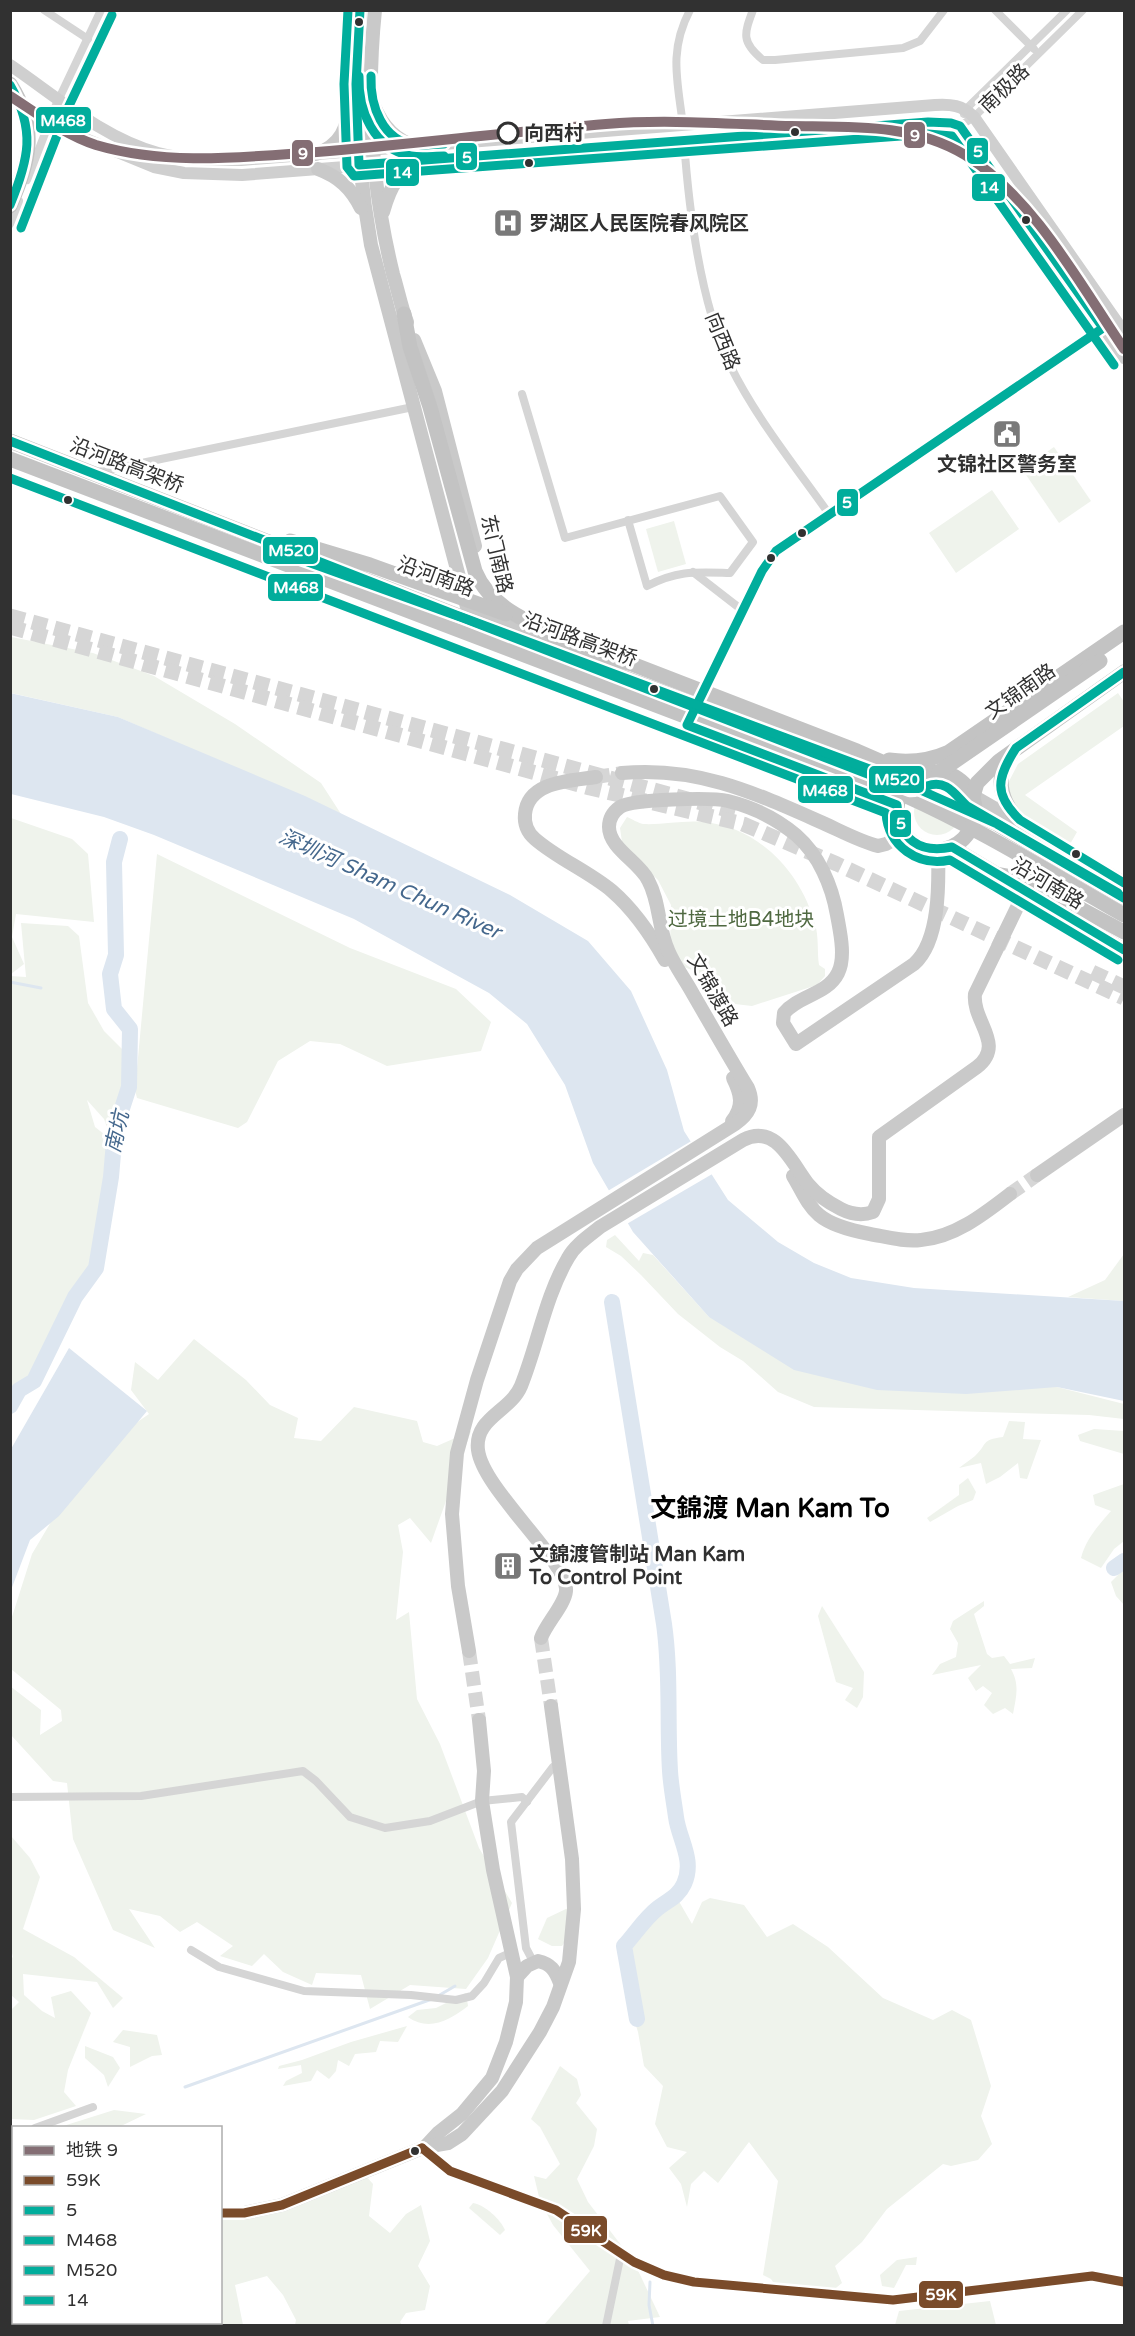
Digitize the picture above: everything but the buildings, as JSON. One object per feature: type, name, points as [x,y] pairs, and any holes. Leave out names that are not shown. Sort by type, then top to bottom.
[{"type":"highway","points":[[10,84],[24,111],[29,141],[24,171],[12,201]]},
{"type":"highway","points":[[404,314],[410,347],[430,407],[480,584],[498,603],[531,623]]},
{"type":"highway","name":"沿河路高架桥","points":[[10,441],[461,611],[891,777],[997,824],[1125,898]]},
{"type":"highway","name":"沿河路高架桥","points":[[10,459],[746,739],[849,773],[902,794],[948,815],[1125,915]]},
{"type":"highway","points":[[252,530],[370,565],[531,623],[857,751],[904,772],[997,824]]},
{"type":"highway","points":[[461,611],[632,664]]},
{"type":"highway","points":[[857,751],[900,762],[925,761],[938,757],[962,744],[1125,632]]},
{"type":"highway","name":"文锦南路","points":[[939,772],[1125,644]]},
{"type":"highway","points":[[973,796],[976,783],[1016,748],[1124,674]]},
{"type":"highway","points":[[1016,748],[1008,759],[1000,783],[1006,806],[1023,825]]},
{"type":"highway","points":[[939,772],[955,776],[969,788],[975,805],[974,823],[965,838],[945,849],[916,844],[904,834],[898,820],[897,806],[903,790],[913,779],[925,773],[939,772]]},
{"type":"highway","points":[[996,874],[1035,884],[1125,932]]},
{"type":"main road","points":[[360,10],[356,84],[359,165],[366,220],[461,611],[482,646],[897,806]]},
{"type":"main road","name":"东门南路","points":[[375,10],[373,149],[381,217],[404,314],[435,391],[469,520],[491,617],[490,631],[482,646]]},
{"type":"main road","points":[[316,154],[327,150],[343,136],[356,84]]},
{"type":"main road","points":[[372,100],[383,123],[394,135],[401,141],[416,146]]},
{"type":"main road","points":[[381,217],[391,185],[413,166],[424,160]]},
{"type":"main road","points":[[318,169],[331,174],[345,184],[354,194],[366,220]]},
{"type":"main road","name":"沿河南路","points":[[461,611],[491,617],[913,779]]},
{"type":"main road","points":[[622,773],[669,772],[720,781],[878,846],[904,834]]},
{"type":"main road","name":"文锦渡路","points":[[596,777],[556,783],[541,789],[527,805],[525,819],[527,828],[537,841],[613,892],[633,913],[659,950],[740,1092],[739,1111],[730,1123],[715,1136]]},
{"type":"main road","name":"沿河南路","points":[[973,796],[1125,883]]},
{"type":"main road","name":"文锦渡路","points":[[715,1136],[747,1114],[751,1106],[750,1094],[668,950],[653,890],[648,879],[611,836],[609,823],[615,811],[630,804],[697,798],[725,800],[772,819],[793,832],[808,847],[824,873],[833,897],[839,928],[841,963],[837,974],[827,986],[784,1013],[783,1023],[796,1044],[914,964],[924,953],[936,909],[945,849]]},
{"type":"main road","name":"沿河南路","points":[[945,849],[996,874],[1125,950]]},
{"type":"main road","points":[[541,1638],[565,1596],[565,1581],[550,1557],[489,1478],[478,1452],[477,1438],[483,1425],[513,1401],[521,1387],[548,1305],[568,1257],[582,1241],[600,1227],[749,1137],[767,1136],[779,1145],[807,1182],[826,1201],[855,1214],[873,1212],[879,1199],[879,1137],[977,1067],[987,1055],[988,1037],[977,1012],[975,994],[1025,891]]},
{"type":"main road","points":[[1037,1175],[1125,1115]]},
{"type":"main road","points":[[469,1651],[458,1586],[452,1514],[457,1453],[462,1429],[503,1298],[517,1269],[537,1248],[715,1136]]},
{"type":"main road","points":[[725,1152],[750,1142],[770,1146],[784,1161],[809,1203],[820,1216],[861,1232],[897,1239],[920,1240],[939,1236],[978,1218],[1010,1194]]},
{"type":"main road","points":[[222,2213],[244,2213],[282,2205],[424,2148],[447,2143],[462,2134],[502,2091],[540,2032],[553,2007],[569,1962],[574,1909],[567,1817],[551,1706]]},
{"type":"main road","points":[[424,2148],[438,2133],[462,2115],[492,2078],[506,2042],[516,2002],[517,1977],[493,1870],[482,1801],[484,1772],[479,1720]]},
{"type":"main road","points":[[517,1977],[527,1966],[538,1961],[547,1963],[555,1971],[560,1983]]},
{"type":"street","points":[[44,10],[88,39]]},
{"type":"street","points":[[10,224],[59,98],[101,10]]},
{"type":"street","points":[[683,126],[676,51],[680,33],[690,10]]},
{"type":"street","points":[[753,10],[745,32],[746,41],[762,60],[775,60],[903,48],[920,41],[944,10]]},
{"type":"street","points":[[995,10],[1039,54]]},
{"type":"street","name":"南极路","points":[[960,126],[1031,46],[1067,10]]},
{"type":"street","name":"南极路","points":[[970,113],[1039,54],[1083,10]]},
{"type":"street","points":[[10,65],[100,127],[157,152],[211,160],[241,160],[946,104],[970,113],[1120,317],[1125,332]]},
{"type":"street","points":[[10,97],[49,124],[153,167],[184,173],[242,175],[928,122],[951,123],[960,126],[1125,358]]},
{"type":"street","name":"向西路","points":[[684,141],[701,272],[716,331],[730,365],[750,401],[829,514]]},
{"type":"street","points":[[687,725],[742,610],[762,571],[776,551],[1103,328]]},
{"type":"street","points":[[522,394],[565,538],[628,520],[720,496],[753,542],[730,573],[692,572],[667,575],[647,586],[628,520]]},
{"type":"street","points":[[98,472],[413,407]]},
{"type":"street","name":"沿河南路","points":[[10,441],[252,530],[461,611]]},
{"type":"street","points":[[10,465],[482,646]]},
{"type":"street","points":[[692,572],[742,610]]},
{"type":"street","points":[[534,1963],[526,1948],[511,1822],[553,1767]]},
{"type":"street","points":[[10,1797],[141,1796],[303,1771],[316,1781],[350,1817],[385,1828],[430,1821],[482,1801],[522,1797],[527,1802]]},
{"type":"street","points":[[191,1950],[219,1967],[304,1991],[411,1995],[456,2000],[472,1996],[484,1983],[499,1958],[508,1954],[513,1958]]},
{"type":"street","points":[[38,2126],[93,2107]]},
{"type":"street","points":[[424,2148],[440,2164],[450,2170],[556,2210],[621,2254],[664,2276],[694,2283],[893,2300],[1081,2277],[1125,2282]]},
{"type":"street","points":[[606,2325],[621,2254]]},
{"type":"green space","points":[[1054,447],[1091,501],[1059,523],[1022,469]]},
{"type":"green space","points":[[992,490],[1019,529],[956,573],[929,533]]},
{"type":"green space","points":[[674,521],[686,564],[658,572],[646,529]]},
{"type":"green space","points":[[11,637],[93,653],[154,676],[235,724],[321,783],[341,814],[118,717],[11,693]]},
{"type":"green space","points":[[1118,693],[1124,702],[1124,726],[1025,795],[1077,832],[1069,846],[1018,811],[1006,787],[1018,764]]},
{"type":"green space","points":[[937,789],[953,796],[960,812],[953,828],[937,835],[921,828],[914,812],[921,796]]},
{"type":"green space","name":"过境土地B4地块","points":[[627,817],[643,824],[703,822],[723,826],[742,833],[775,855],[788,870],[808,905],[816,929],[819,965],[825,969],[825,976],[817,985],[752,1006],[735,1004],[716,997],[701,974],[682,966],[670,946],[671,905],[658,880],[622,842],[620,828]]},
{"type":"green space","points":[[11,818],[72,839],[88,854],[94,922],[16,914],[12,937],[24,964],[11,974]]},
{"type":"green space","points":[[157,854],[350,948],[456,989],[491,1022],[481,1051],[387,1066],[340,1044],[310,1041],[278,1061],[247,1122],[238,1128],[137,1098],[135,1090]]},
{"type":"green space","points":[[21,923],[68,926],[79,936],[88,1003],[104,1031],[123,1050],[121,1133],[110,1135],[104,1119],[87,1100],[95,1127],[114,1142],[96,1268],[79,1291],[34,1381],[19,1390],[11,1407],[10,976],[26,977]]},
{"type":"green space","points":[[615,1235],[639,1261],[643,1253],[653,1255],[709,1317],[1057,1387],[1124,1404],[1124,1419],[1089,1415],[814,1407],[778,1392],[743,1361],[720,1347],[678,1314],[621,1256],[606,1247],[607,1240]]},
{"type":"green space","points":[[1124,1254],[1124,1301],[1068,1297],[1105,1280]]},
{"type":"green space","points":[[194,1339],[246,1380],[270,1405],[298,1418],[294,1438],[321,1441],[354,1407],[417,1421],[423,1442],[437,1446],[471,1431],[431,1543],[410,1518],[398,1525],[403,1552],[396,1620],[409,1612],[417,1699],[440,1744],[479,1848],[512,1903],[488,1958],[466,1989],[410,1985],[370,2009],[361,1975],[316,1973],[312,1985],[283,1972],[264,1954],[252,1966],[220,1956],[233,1946],[197,1922],[180,1932],[160,1916],[129,1909],[155,1948],[113,1930],[73,1839],[67,1783],[53,1781],[11,1735],[10,1686],[41,1710],[40,1735],[62,1721],[61,1710],[11,1669],[11,1620],[32,1554],[61,1505],[120,1434],[149,1414],[131,1390],[135,1362],[158,1380]]},
{"type":"green space","points":[[1009,1421],[1025,1422],[1023,1439],[1041,1440],[1027,1479],[1020,1478],[1018,1463],[1000,1477],[986,1484],[981,1463],[959,1468],[975,1456],[987,1441],[1003,1437]]},
{"type":"green space","points":[[1094,1429],[1124,1431],[1124,1454],[1080,1441],[1078,1435]]},
{"type":"green space","points":[[968,1478],[976,1492],[973,1500],[930,1522],[927,1518],[959,1495],[959,1485]]},
{"type":"green space","points":[[1124,1484],[1124,1541],[1114,1549],[1101,1568],[1081,1558],[1089,1539],[1111,1511],[1095,1505],[1093,1495]]},
{"type":"green space","points":[[1124,1569],[1124,1605],[1116,1596],[1111,1582]]},
{"type":"green space","points":[[984,1601],[984,1606],[974,1614],[987,1654],[992,1658],[1004,1656],[1010,1664],[1035,1658],[1032,1668],[1011,1669],[1016,1686],[1013,1714],[1005,1708],[993,1714],[984,1705],[992,1693],[983,1686],[976,1691],[968,1678],[981,1665],[932,1675],[940,1664],[956,1657],[958,1643],[950,1629],[953,1621]]},
{"type":"green space","points":[[822,1606],[864,1672],[863,1697],[857,1708],[845,1700],[853,1688],[836,1682],[818,1616]]},
{"type":"green space","points":[[11,1836],[30,1858],[40,1877],[23,1929],[74,1957],[123,1998],[113,2008],[97,1982],[23,1974],[24,1995],[42,2011],[55,2018],[51,1997],[71,1991],[91,2013],[68,2070],[64,2092],[76,2106],[34,2120],[11,2119],[11,2010],[19,2002],[11,1995],[11,1959],[13,1957],[10,1945]]},
{"type":"green space","points":[[677,1898],[692,1924],[702,1902],[710,1898],[744,1905],[767,1937],[793,1924],[828,1947],[883,1998],[933,2020],[952,2010],[971,2020],[991,2086],[981,2116],[992,2144],[978,2160],[951,2166],[943,2164],[887,2209],[862,2242],[835,2266],[842,2283],[831,2292],[779,2291],[771,2279],[763,2275],[778,2181],[749,2142],[718,2183],[704,2171],[691,2184],[687,2207],[681,2184],[669,2168],[687,2152],[667,2147],[655,2124],[663,2086],[644,2066],[638,2032],[625,1991],[627,1971],[620,1960],[619,1947],[654,1909]]},
{"type":"green space","points":[[568,1908],[566,1940],[562,1946],[552,1946],[538,1939],[547,1918]]},
{"type":"green space","points":[[466,1993],[468,2006],[447,2020],[424,2024],[408,2017],[417,2010],[436,2008]]},
{"type":"green space","points":[[407,2026],[398,2042],[380,2041],[376,2052],[355,2054],[349,2066],[338,2060],[336,2071],[329,2079],[317,2070],[311,2081],[283,2086],[286,2081],[302,2073],[301,2065],[278,2069],[279,2066]]},
{"type":"green space","points":[[123,2030],[157,2035],[162,2055],[152,2056],[130,2067],[130,2047],[113,2042]]},
{"type":"green space","points":[[85,2046],[113,2057],[120,2068],[108,2087],[104,2075],[85,2058]]},
{"type":"green space","points":[[560,2066],[577,2079],[581,2095],[576,2103],[597,2129],[594,2146],[577,2179],[588,2202],[634,2262],[660,2317],[628,2321],[629,2325],[544,2325],[590,2271],[553,2225],[540,2201],[534,2176],[546,2179],[560,2164],[540,2127],[531,2119]]},
{"type":"green space","points":[[114,2110],[146,2114],[121,2126],[63,2126]]},
{"type":"green space","points":[[365,2175],[373,2184],[369,2216],[390,2233],[406,2214],[421,2205],[430,2241],[418,2266],[430,2286],[425,2310],[406,2313],[400,2322],[402,2325],[295,2325],[296,2320],[283,2295],[267,2276],[235,2285],[243,2325],[100,2326],[102,2324],[222,2324],[222,2215]]},
{"type":"green space","points":[[473,2203],[492,2213],[500,2221],[505,2230],[500,2235],[469,2208]]},
{"type":"green space","points":[[917,2257],[916,2265],[906,2265],[894,2288],[882,2286],[880,2275],[897,2260]]},
{"type":"green space","points":[[990,2301],[996,2325],[895,2325],[899,2311]]},
{"type":"water","name":"深圳河 Sham Chun River","points":[[10,693],[118,717],[305,796],[510,895],[588,941],[631,991],[667,1070],[684,1131],[728,1200],[778,1242],[814,1263],[851,1278],[914,1288],[1124,1301],[1124,1401],[1057,1387],[966,1394],[877,1390],[794,1370],[709,1317],[633,1232],[593,1163],[565,1085],[527,1024],[489,993],[354,919],[154,835],[104,817],[11,794]]},
{"type":"water","points":[[69,1348],[147,1411],[59,1516],[30,1540],[11,1590],[11,1449]]},
{"type":"pier","points":[[693,1140],[714,1173],[625,1225],[606,1192]]},
{"type":"waterway","name":"南坑","points":[[10,1406],[19,1390],[34,1381],[75,1297],[96,1268],[111,1177],[115,1130],[129,1087],[130,1029],[114,1009],[110,974],[116,955],[114,862],[120,839]]},
{"type":"waterway","points":[[10,982],[41,988]]},
{"type":"waterway","points":[[612,1302],[664,1624],[670,1777],[676,1817],[688,1867],[684,1884],[679,1892],[653,1912],[624,1946],[637,2019]]},
{"type":"waterway","points":[[1114,1568],[1124,1561]]},
{"type":"waterway","points":[[438,1996],[455,1986]]},
{"type":"waterway","points":[[185,2087],[432,1999]]},
{"type":"waterway","points":[[650,2282],[649,2305],[653,2326]]},
{"type":"tunnel","points":[[10,616],[739,813]]},
{"type":"tunnel","points":[[10,627],[590,788],[743,824],[837,864],[1124,998]]},
{"type":"tunnel","points":[[596,777],[622,773]]},
{"type":"tunnel","points":[[1092,972],[1124,987]]},
{"type":"tunnel","points":[[1010,1194],[1037,1175]]},
{"type":"tunnel","points":[[541,1638],[551,1706]]},
{"type":"tunnel","points":[[469,1651],[479,1720]]},
{"type":"metro line","name":"9","points":[[10,96],[41,117],[85,141],[123,152],[178,158],[234,158],[317,152],[629,123],[675,122],[858,127],[902,132],[924,137],[965,155],[990,173],[1012,194],[1054,243],[1124,349]]},
{"type":"transit line","name":"14","points":[[348,10],[344,84],[347,167],[354,176],[928,134],[952,136],[1114,365]]},
{"type":"transit line","name":"5","points":[[360,10],[356,84],[359,165],[928,122],[951,123],[960,126],[1103,328],[776,551],[762,571],[687,725],[897,805],[902,827],[913,841],[930,848],[952,847],[1124,950]]},
{"type":"transit line","name":"M468","points":[[21,228],[67,110],[112,15]]},
{"type":"transit line","name":"14","points":[[359,76],[361,102],[370,126],[378,137],[398,152],[411,156],[444,156]]},
{"type":"transit line","name":"5","points":[[371,76],[376,110],[380,120],[394,137],[415,145],[444,144]]},
{"type":"transit line","name":"M520","points":[[10,85],[24,116],[27,145],[22,173],[10,205]]},
{"type":"transit line","name":"M520","points":[[10,441],[456,615],[891,777],[997,824],[1124,898]]},
{"type":"transit line","name":"M468","points":[[10,478],[886,813],[892,835],[907,852],[927,860],[950,860],[1118,960]]},
{"type":"transit line","name":"M468","points":[[280,552],[463,618],[909,790],[934,784],[945,786],[967,806],[1118,893]]},
{"type":"transit line","name":"5","points":[[1124,672],[1016,748],[1005,768],[1001,786],[1005,802],[1020,820],[1124,883]]},
{"type":"transit line","name":"59K","points":[[422,2148],[450,2171],[556,2210],[634,2262],[664,2275],[694,2282],[893,2300],[1092,2276],[1124,2282]]},
{"type":"transit line","name":"59K","points":[[222,2213],[244,2213],[282,2205],[422,2148]]},
{"type":"place","name":"向西村","points":[[508,133]]},
{"type":"place","name":"罗湖区人民医院春风院区","points":[[508,223]]},
{"type":"place","name":"文锦社区警务室","points":[[1007,434]]},
{"type":"place","name":"文錦渡管制站 Man Kam To Control Point","points":[[508,1566]]},
{"type":"district","name":"文錦渡 Man Kam To","points":[[770,1508]]}]
